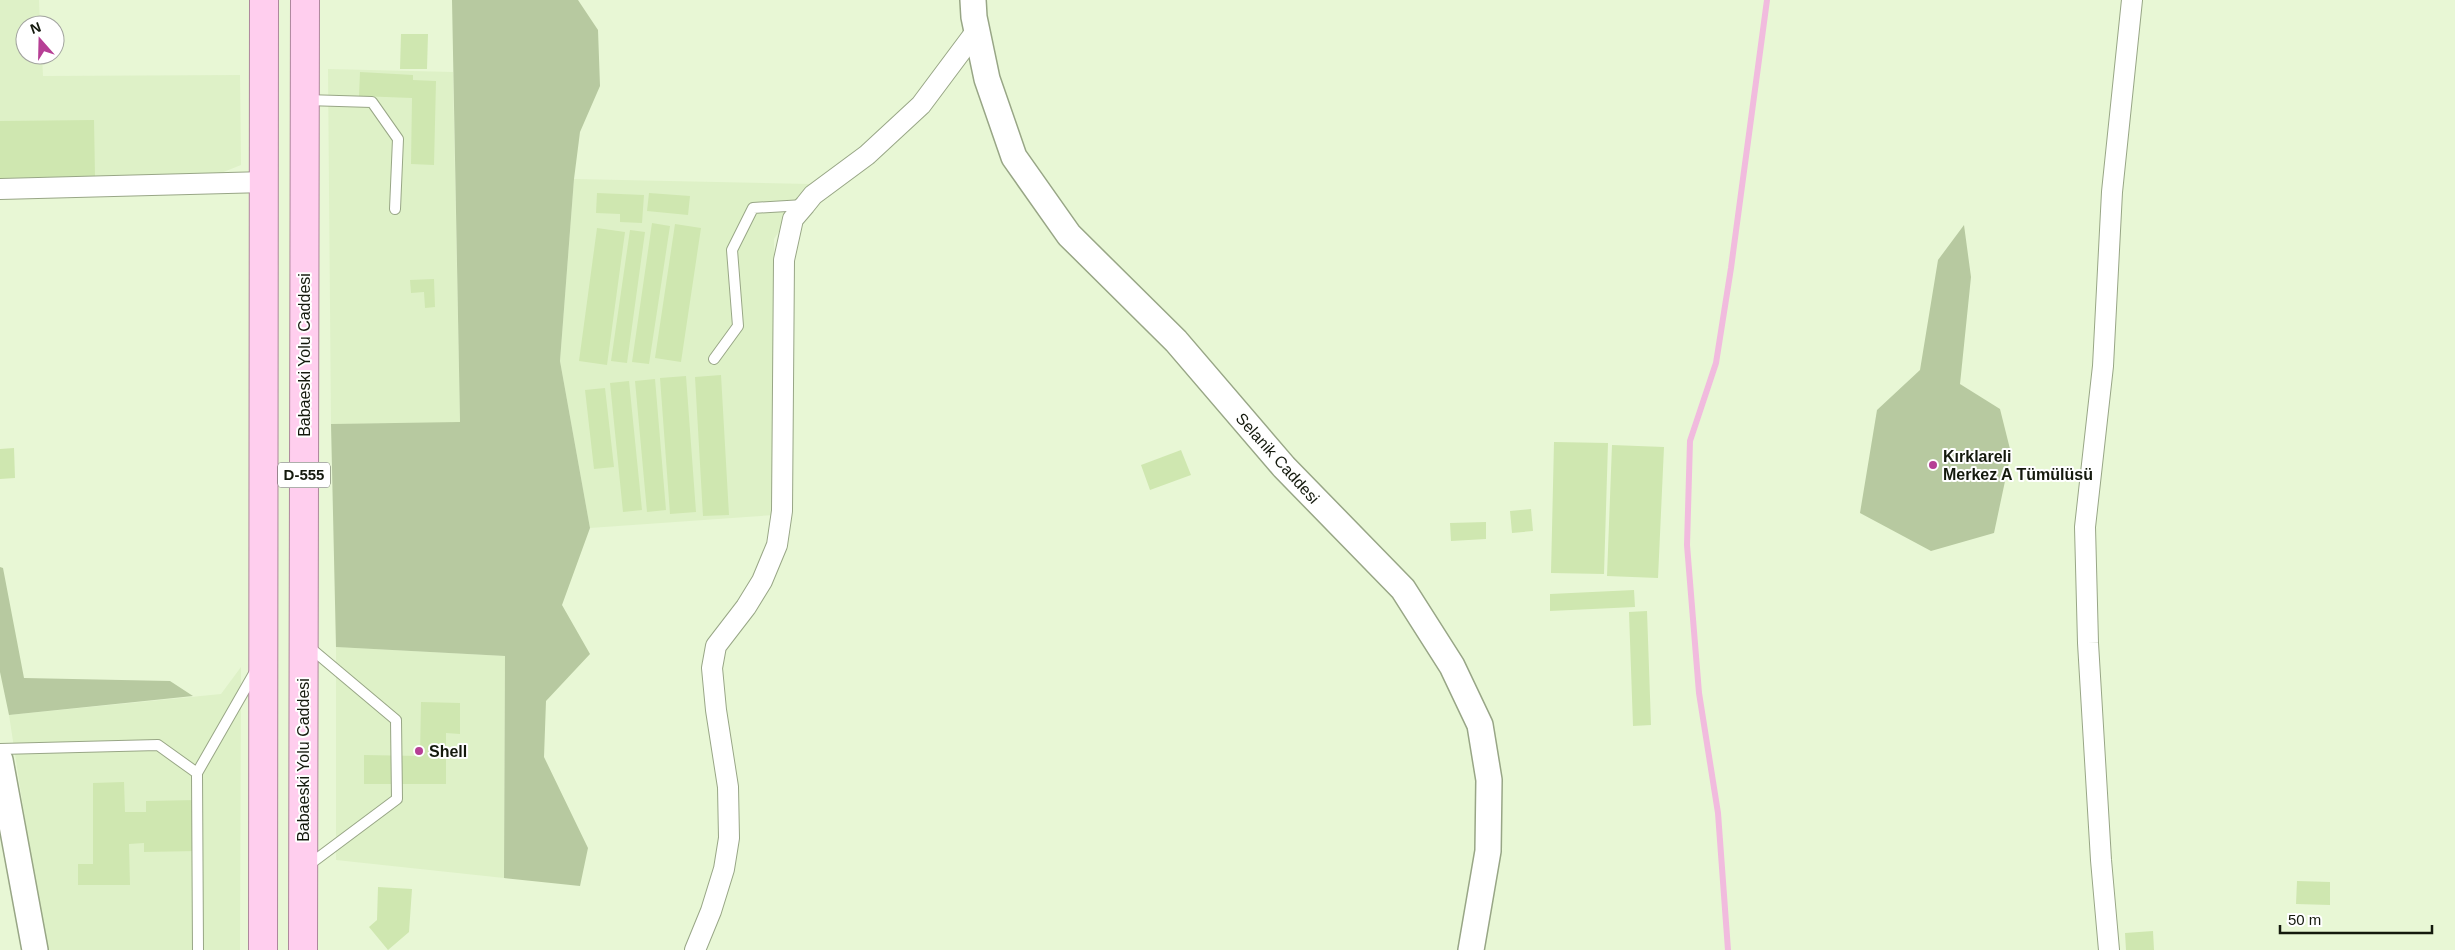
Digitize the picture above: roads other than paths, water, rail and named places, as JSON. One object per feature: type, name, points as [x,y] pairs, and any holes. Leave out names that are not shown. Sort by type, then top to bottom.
[{"type":"highway","name":"D-555","points":[[263,950],[264,0]]},
{"type":"highway","name":"Babaeski Yolu Caddesi","points":[[303,950],[305,0]]},
{"type":"street","name":"Selanik Caddesi","points":[[973,0],[987,79],[1014,157],[1069,235],[1176,341],[1284,467],[1403,590],[1452,666],[1480,725],[1489,780],[1488,851],[1471,950]]},
{"type":"street","points":[[2109,950],[2101,860],[2088,643],[2085,526],[2103,366],[2112,192],[2132,0]]},
{"type":"street","points":[[695,950],[711,911],[724,870],[729,838],[728,787],[716,710],[712,668],[716,646],[746,607],[762,581],[777,545],[782,511],[784,260],[793,219],[813,195],[867,155],[920,105],[977,30]]},
{"type":"street","points":[[0,189],[264,182]]},
{"type":"street","points":[[0,760],[34,950]]},
{"type":"lane","points":[[304,100],[372,102],[398,139],[395,210]]},
{"type":"lane","points":[[714,359],[738,326],[732,250],[753,208],[805,205]]},
{"type":"lane","points":[[303,642],[396,720],[397,799],[303,870]]},
{"type":"lane","points":[[198,950],[197,773],[263,658]]},
{"type":"lane","points":[[0,749],[158,746],[197,773]]},
{"type":"waterway","points":[[1728,950],[1718,813],[1699,693],[1687,545],[1690,441],[1716,363],[1731,268],[1767,0]]},
{"type":"place","name":"Kırklareli Merkez A Tümülüsü","points":[[1933,465]]},
{"type":"place","name":"Shell","points":[[419,751]]}]
